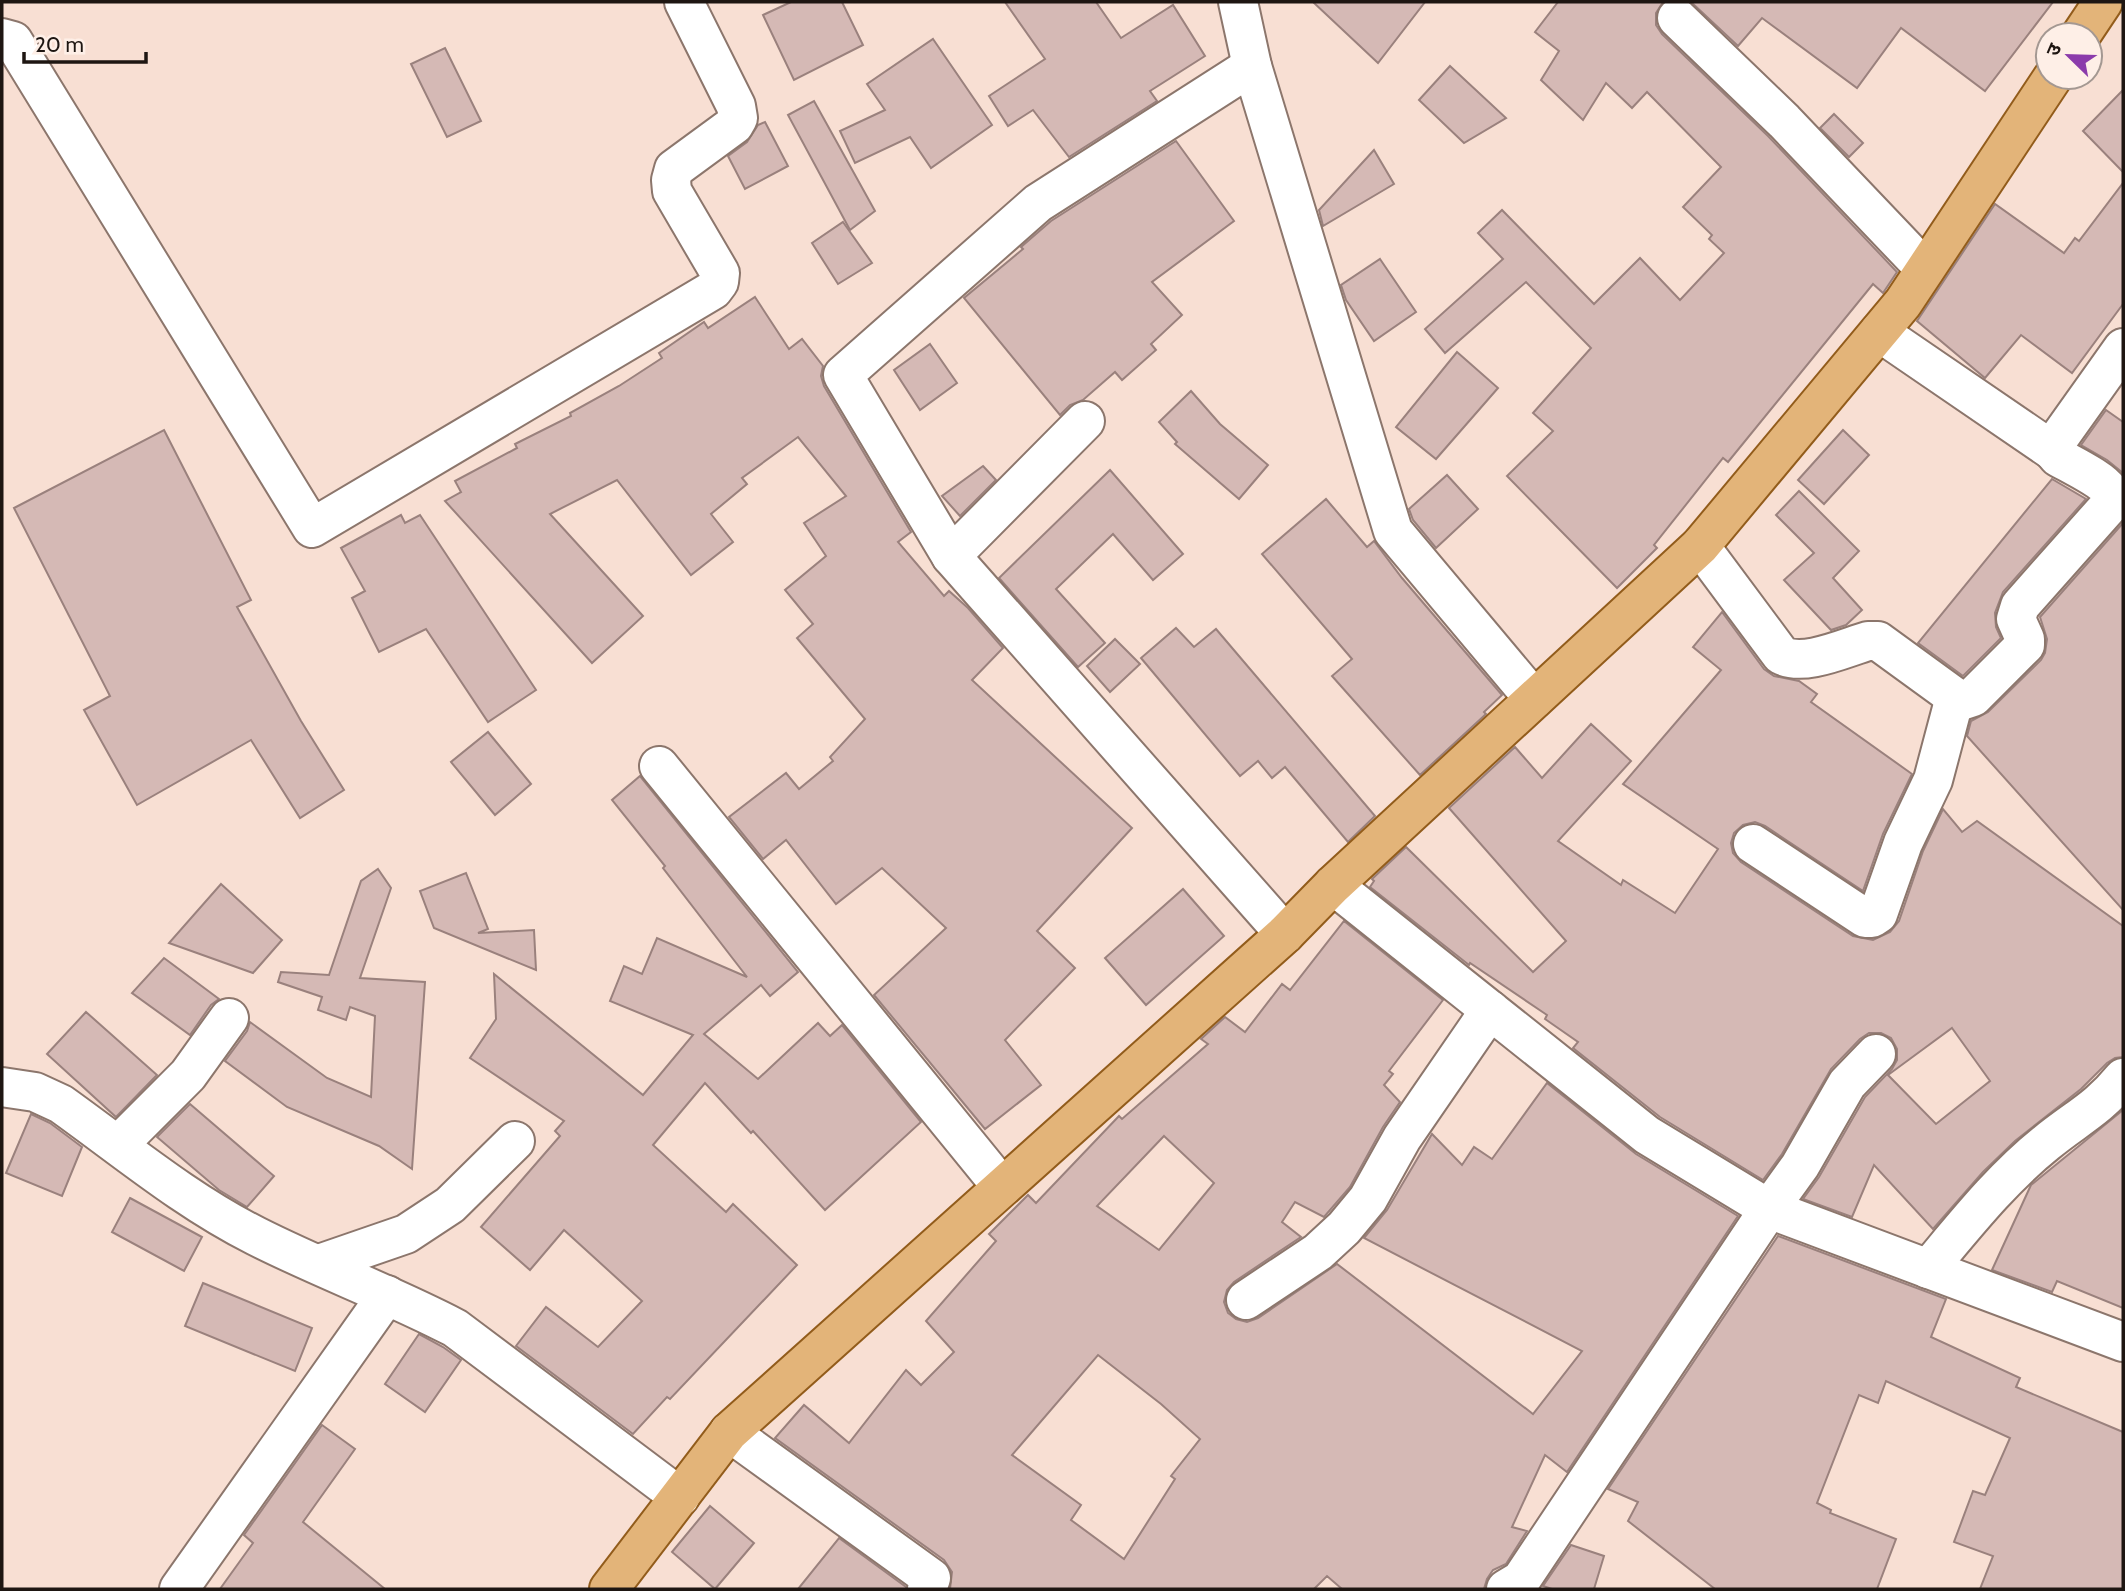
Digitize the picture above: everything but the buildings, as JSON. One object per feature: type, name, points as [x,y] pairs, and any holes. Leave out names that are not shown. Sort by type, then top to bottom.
[{"type":"main road","points":[[2090,21],[2103,2]]},
{"type":"main road","points":[[609,1589],[729,1432],[1285,934],[1334,885],[1700,546],[1903,303],[2044,91]]},
{"type":"street","points":[[2,38],[13,41],[312,528],[702,297],[719,282],[720,273],[672,191],[671,180],[674,169],[734,125],[738,118],[736,106],[684,2]]},
{"type":"street","points":[[1238,2],[1252,66],[1393,531],[1534,699]]},
{"type":"street","points":[[1676,18],[1801,139],[1925,269]]},
{"type":"street","points":[[1252,66],[1038,203],[843,375],[951,556],[1285,934]]},
{"type":"street","points":[[1700,546],[1781,655],[1790,660],[1802,660],[1868,641],[1878,641],[1955,697],[1964,700],[1980,692],[2021,649],[2025,639],[2016,620],[2020,606],[2108,508],[2117,493],[2058,457],[1879,332]]},
{"type":"street","points":[[2053,451],[2058,437],[2123,348]]},
{"type":"street","points":[[951,556],[1085,421]]},
{"type":"street","points":[[1753,844],[1865,918],[1878,914],[1903,843],[1933,780],[1955,697]]},
{"type":"street","points":[[659,766],[1002,1187]]},
{"type":"street","points":[[1334,885],[1647,1135],[1769,1209],[2123,1342]]},
{"type":"street","points":[[1246,1300],[1318,1252],[1344,1228],[1368,1199],[1402,1138],[1490,1010]]},
{"type":"street","points":[[118,1145],[188,1075],[229,1018]]},
{"type":"street","points":[[1517,1586],[1806,1157],[1847,1084],[1876,1054]]},
{"type":"street","points":[[1928,1269],[1994,1192],[2046,1143],[2103,1101],[2123,1077]]},
{"type":"street","points":[[2,1087],[36,1092],[61,1104],[215,1212],[255,1236],[455,1328],[680,1497]]},
{"type":"street","points":[[319,1264],[407,1234],[450,1205],[515,1141]]},
{"type":"street","points":[[179,1589],[387,1295]]},
{"type":"street","points":[[729,1432],[931,1578],[927,1589]]}]
